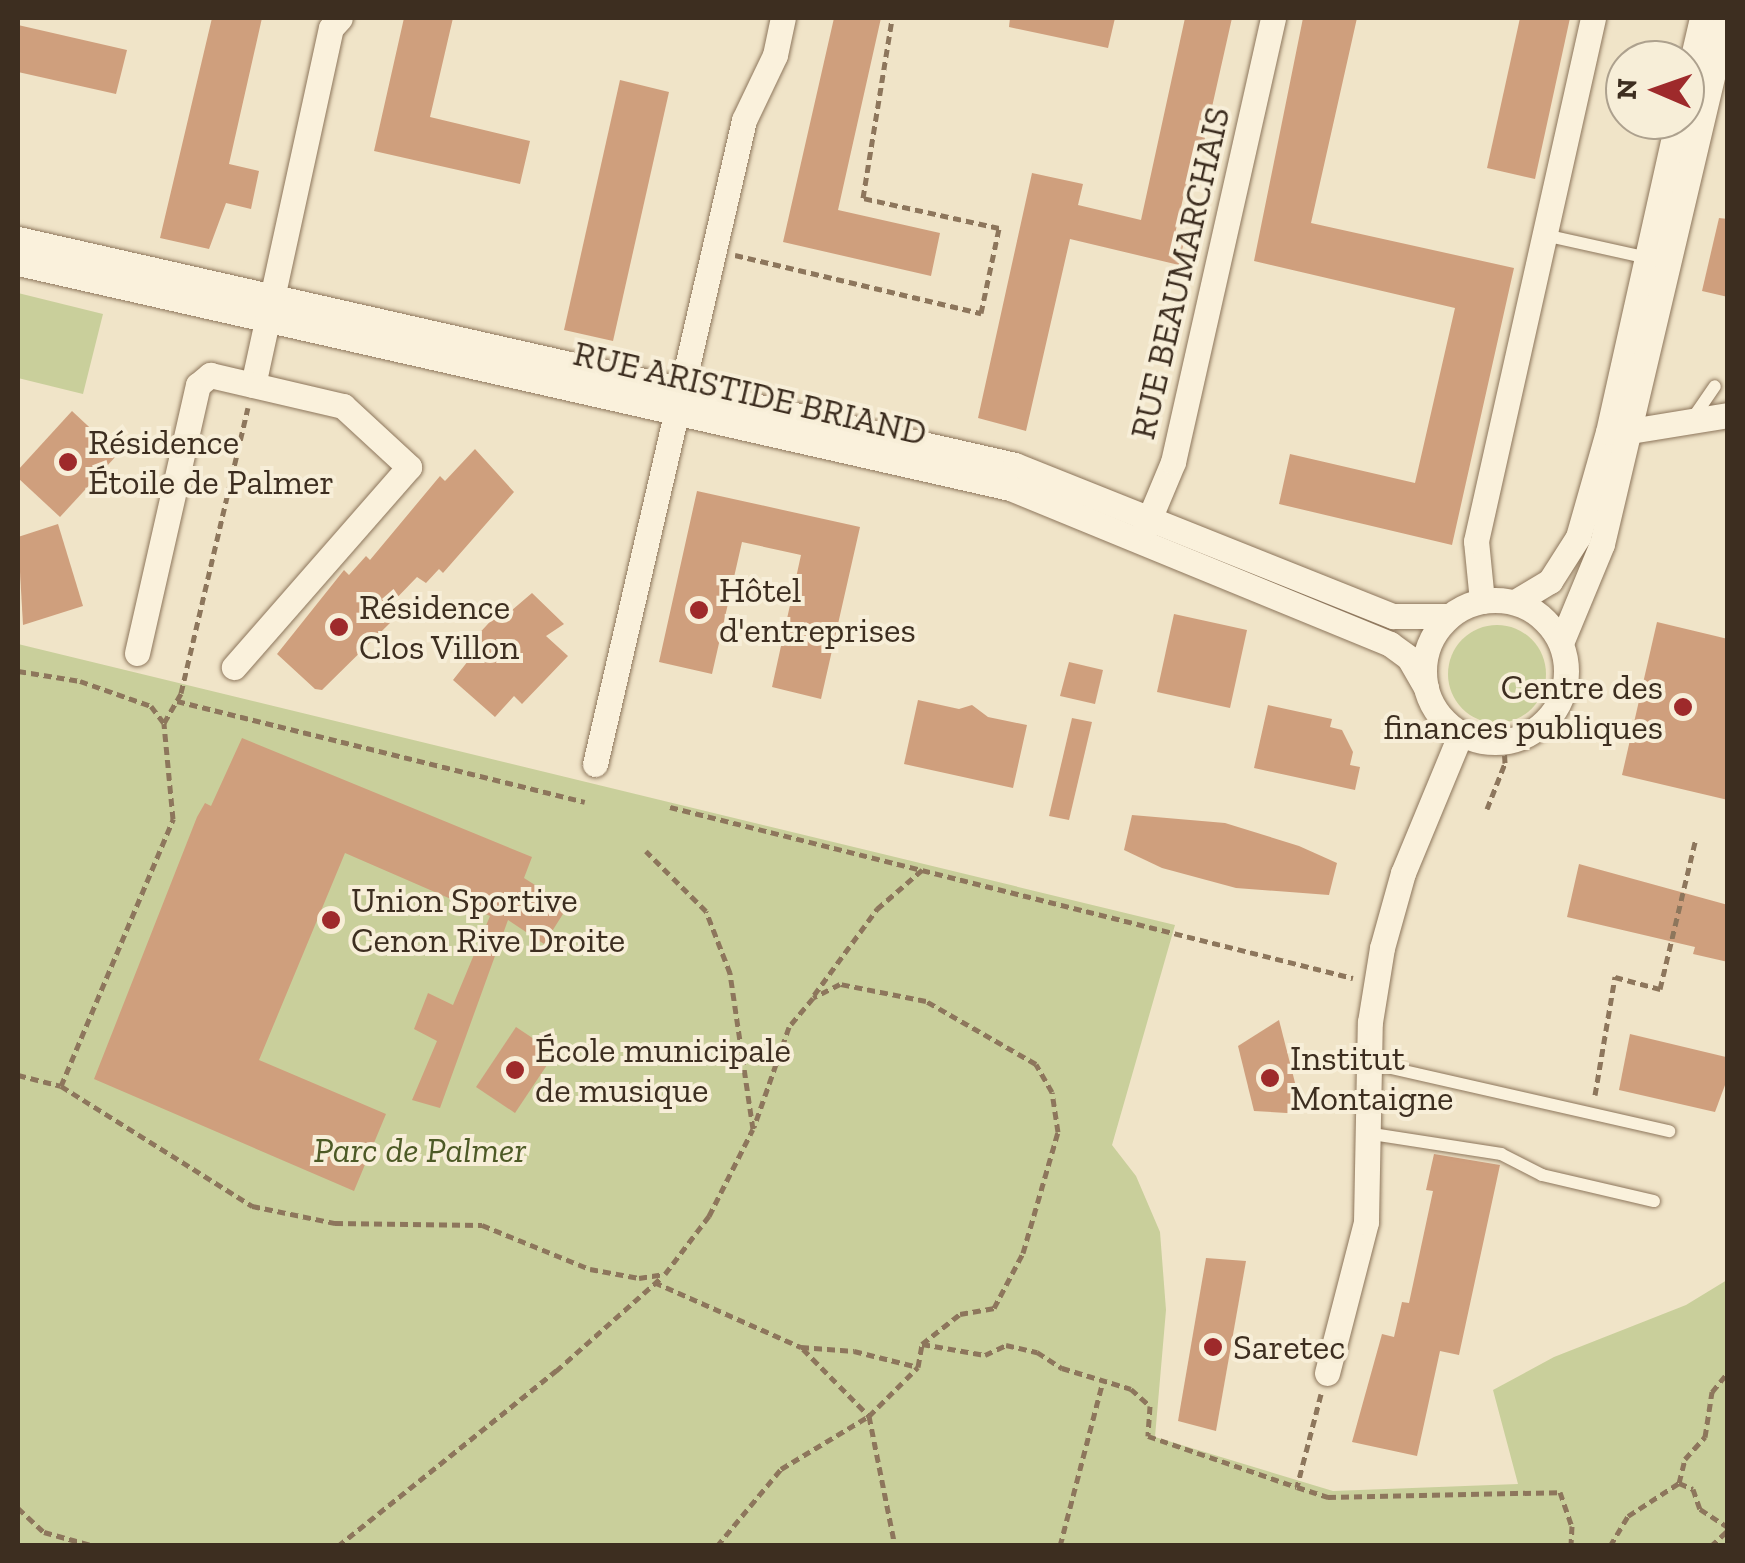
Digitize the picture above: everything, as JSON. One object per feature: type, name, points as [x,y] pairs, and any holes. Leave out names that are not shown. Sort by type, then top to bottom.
[{"type":"street","points":[[253,385],[331,28],[340,18]]},
{"type":"street","points":[[595,764],[676,400],[744,120],[774,55],[783,18]]},
{"type":"street","name":"RUE BEAUMARCHAIS","points":[[1146,527],[1174,462],[1272,18]]},
{"type":"street","points":[[1482,601],[1476,541],[1593,18]]},
{"type":"street","points":[[1561,643],[1594,572],[1619,433],[1658,260],[1726,18]]},
{"type":"street","points":[[1658,260],[1675,140]]},
{"type":"street","name":"RUE ARISTIDE BRIAND","points":[[18,239],[270,309]]},
{"type":"street","name":"RUE ARISTIDE BRIAND","points":[[18,263],[270,309],[676,400],[1015,465],[1390,644],[1409,658],[1426,688]]},
{"type":"street","points":[[137,652],[198,384],[210,375],[343,406],[409,467],[234,667]]},
{"type":"street","points":[[1619,433],[1728,415]]},
{"type":"street","points":[[1515,602],[1542,618],[1561,643],[1566,664],[1557,706],[1525,736],[1504,742],[1461,733],[1433,706],[1426,688],[1428,648],[1450,616],[1482,601],[1515,602],[1534,595],[1565,565],[1619,433]]},
{"type":"street","name":"RUE ARISTIDE BRIAND","points":[[1146,527],[1393,616],[1450,616]]},
{"type":"street","points":[[1327,1373],[1366,1222],[1366,1133],[1376,984],[1403,872],[1461,733]]},
{"type":"lane","points":[[1544,236],[1658,260]]},
{"type":"lane","points":[[1690,422],[1715,386]]},
{"type":"lane","points":[[1369,1063],[1669,1131]]},
{"type":"lane","points":[[1366,1133],[1501,1154],[1542,1176],[1654,1201]]},
{"type":"path","points":[[712,250],[981,314],[999,228],[863,198],[892,18]]},
{"type":"path","points":[[176,701],[585,802]]},
{"type":"path","points":[[61,1086],[172,818],[164,723]]},
{"type":"path","points":[[1487,809],[1505,763],[1504,742]]},
{"type":"path","points":[[670,807],[1376,984]]},
{"type":"path","points":[[1596,1114],[1594,1072],[1615,977],[1660,989],[1696,838]]},
{"type":"path","points":[[646,851],[706,911],[730,973],[753,1130]]},
{"type":"path","points":[[338,1546],[556,1372],[665,1274],[709,1216],[753,1130],[789,1027],[877,909],[922,870]]},
{"type":"path","points":[[717,1546],[780,1469],[869,1416],[918,1367],[922,1344],[960,1314],[994,1308],[1016,1266],[1058,1132],[1052,1092],[1036,1064],[926,1001],[840,984],[813,998]]},
{"type":"path","points":[[18,1074],[61,1086],[252,1206],[334,1223],[482,1225],[590,1269],[639,1278],[665,1274]]},
{"type":"path","points":[[654,1282],[801,1347],[854,1351],[918,1367]]},
{"type":"path","points":[[922,1344],[986,1355],[1006,1345],[1103,1384],[1131,1389],[1150,1406],[1148,1436],[1328,1497],[1560,1492],[1572,1526],[1571,1546]]},
{"type":"path","points":[[801,1347],[869,1416],[895,1546]]},
{"type":"path","points":[[1610,1546],[1628,1516],[1679,1483],[1684,1460],[1705,1437],[1712,1392],[1728,1372]]},
{"type":"path","points":[[1297,1487],[1327,1373]]},
{"type":"path","points":[[1060,1546],[1103,1384]]},
{"type":"path","points":[[1679,1483],[1692,1489],[1700,1509],[1728,1528],[1711,1546]]},
{"type":"path","points":[[18,1508],[44,1532],[93,1545]]},
{"type":"green space","points":[[18,293],[103,314],[83,394],[18,378]]},
{"type":"green space","points":[[1497,625],[1516,628],[1532,639],[1543,655],[1543,693],[1532,709],[1516,720],[1497,723],[1478,720],[1462,709],[1451,693],[1448,674],[1451,655],[1462,639],[1478,628]]},
{"type":"green space","name":"Parc de Palmer","points":[[18,644],[1175,925],[1112,1145],[1136,1176],[1160,1232],[1166,1310],[1155,1437],[1333,1491],[1518,1484],[1493,1390],[1554,1357],[1686,1305],[1727,1280],[1727,1545],[18,1545]]},
{"type":"building","points":[[212,18],[262,18],[229,164],[259,171],[251,209],[226,203],[209,249],[160,238]]},
{"type":"building","points":[[404,18],[453,18],[430,117],[530,141],[520,184],[374,151]]},
{"type":"building","points":[[834,18],[881,18],[838,210],[940,233],[931,276],[783,242]]},
{"type":"building","points":[[1010,18],[1115,18],[1108,48],[1009,27]]},
{"type":"building","points":[[1185,18],[1232,18],[1192,196],[1184,194],[1175,234],[1185,236],[1179,265],[1070,239],[1026,431],[978,418],[1032,173],[1083,184],[1078,205],[1141,220]]},
{"type":"building","points":[[1303,18],[1357,18],[1311,223],[1514,268],[1452,545],[1279,504],[1290,454],[1415,483],[1455,308],[1254,261]]},
{"type":"building","points":[[1520,18],[1570,18],[1535,179],[1487,168]]},
{"type":"building","points":[[18,25],[127,50],[116,94],[18,72]]},
{"type":"building","points":[[620,80],[669,92],[613,341],[564,330]]},
{"type":"building","points":[[1719,218],[1728,219],[1728,297],[1702,291]]},
{"type":"building","name":"Résidence Étoile de Palmer","points":[[72,411],[118,454],[60,517],[18,478],[18,470]]},
{"type":"building","points":[[475,449],[514,492],[443,573],[439,569],[426,583],[417,577],[389,606],[390,623],[322,690],[315,689],[277,654],[344,570],[349,575],[366,556],[370,560],[440,476],[445,481]]},
{"type":"building","name":"Hôtel d'entreprises","points":[[697,491],[860,527],[821,699],[772,687],[801,555],[742,542],[712,674],[659,662]]},
{"type":"building","name":"Résidence Étoile de Palmer","points":[[58,524],[83,606],[23,625],[18,537]]},
{"type":"building","name":"Résidence Clos Villon","points":[[532,593],[564,624],[546,636],[568,656],[522,704],[514,696],[495,717],[453,680],[468,661],[460,654],[499,612],[504,617]]},
{"type":"building","points":[[1174,614],[1247,630],[1230,708],[1157,692]]},
{"type":"building","name":"Centre des finances publiques","points":[[1657,622],[1728,639],[1728,800],[1622,775]]},
{"type":"building","points":[[1069,662],[1103,670],[1095,704],[1060,696]]},
{"type":"building","points":[[918,700],[959,709],[972,705],[988,717],[1027,725],[1013,788],[904,764]]},
{"type":"building","points":[[1268,705],[1332,719],[1330,727],[1342,730],[1353,752],[1350,765],[1360,767],[1355,790],[1254,768]]},
{"type":"building","points":[[1072,718],[1092,722],[1069,820],[1049,816]]},
{"type":"building","name":"Union Sportive Cenon Rive Droite","points":[[242,738],[532,857],[524,878],[568,906],[544,944],[508,920],[440,1108],[412,1100],[437,1041],[414,1029],[428,993],[453,1005],[490,916],[345,853],[259,1060],[386,1114],[354,1191],[94,1079],[197,817],[205,803],[211,806]]},
{"type":"building","points":[[1132,815],[1225,823],[1299,846],[1337,863],[1329,895],[1236,888],[1162,868],[1124,850]]},
{"type":"building","points":[[1579,864],[1728,905],[1728,962],[1693,954],[1695,947],[1567,917]]},
{"type":"building","name":"Institut Montaigne","points":[[1279,1020],[1303,1114],[1254,1111],[1238,1046]]},
{"type":"building","name":"École municipale de musique","points":[[516,1027],[555,1053],[515,1113],[476,1087]]},
{"type":"building","points":[[1630,1034],[1726,1057],[1728,1077],[1715,1112],[1619,1090]]},
{"type":"building","points":[[1434,1154],[1500,1165],[1459,1355],[1440,1351],[1417,1456],[1352,1442],[1382,1334],[1394,1337],[1402,1302],[1409,1303],[1433,1191],[1426,1190]]},
{"type":"building","name":"Saretec","points":[[1206,1258],[1246,1261],[1216,1431],[1178,1421]]},
{"type":"place","name":"Résidence Étoile de Palmer","points":[[68,462]]},
{"type":"place","name":"Hôtel d'entreprises","points":[[699,610]]},
{"type":"place","name":"Résidence Clos Villon","points":[[339,627]]},
{"type":"place","name":"Centre des finances publiques","points":[[1683,707]]},
{"type":"place","name":"Union Sportive Cenon Rive Droite","points":[[331,920]]},
{"type":"place","name":"École municipale de musique","points":[[515,1070]]},
{"type":"place","name":"Institut Montaigne","points":[[1270,1078]]},
{"type":"place","name":"Saretec","points":[[1213,1347]]}]
